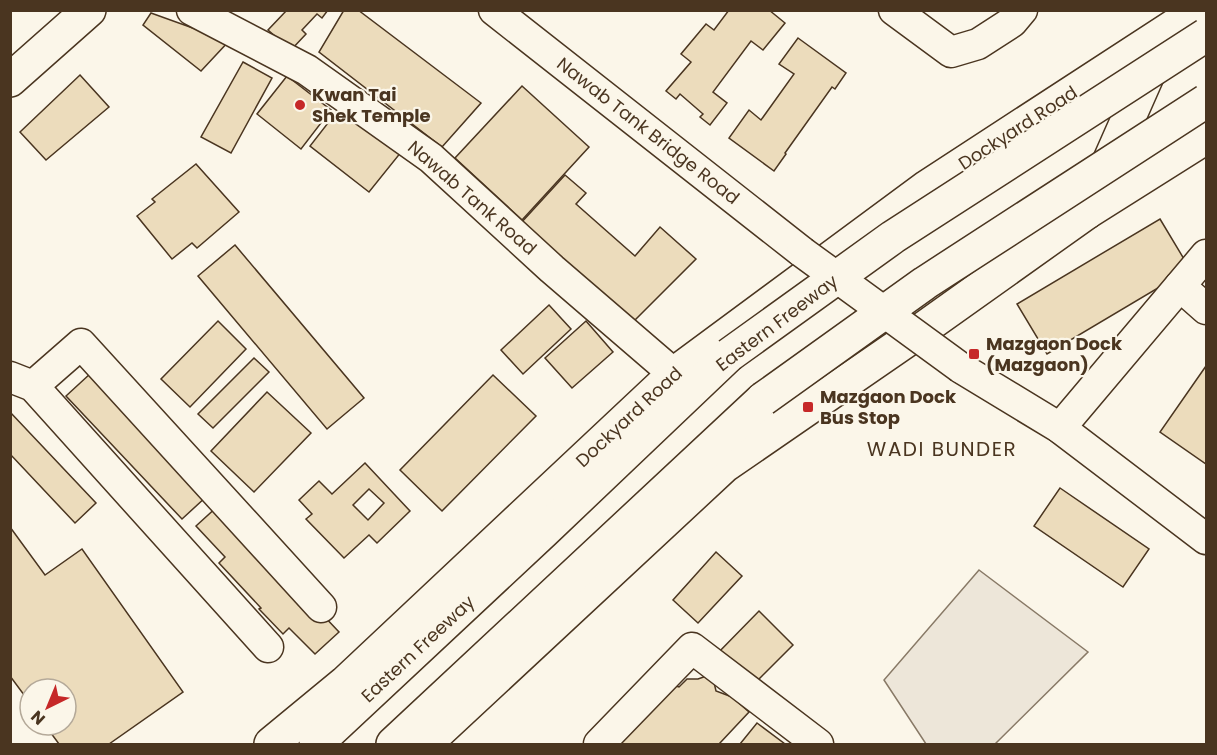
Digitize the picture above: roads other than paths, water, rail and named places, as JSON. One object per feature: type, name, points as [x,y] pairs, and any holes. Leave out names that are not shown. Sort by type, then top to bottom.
[{"type":"main road","points":[[10,81],[89,10]]},
{"type":"main road","name":"Dockyard Road","points":[[271,744],[345,683],[674,374],[815,256],[927,187],[1175,20],[1198,10]]},
{"type":"main road","points":[[1087,212],[1175,20]]},
{"type":"main road","name":"Eastern Freeway","points":[[316,744],[729,355],[893,237],[1206,35]]},
{"type":"main road","points":[[393,744],[763,399],[925,283],[1206,101]]},
{"type":"main road","points":[[425,744],[724,466],[1087,212],[1206,137]]},
{"type":"main road","points":[[815,256],[920,331]]},
{"type":"street","name":"Nawab Tank Road","points":[[192,10],[307,70],[431,158],[552,269],[674,374]]},
{"type":"street","name":"Nawab Tank Bridge Road","points":[[494,10],[961,368],[1060,428]]},
{"type":"street","points":[[894,10],[951,52],[978,44],[1012,22],[1022,10]]},
{"type":"street","points":[[1206,255],[1060,428],[1206,539]]},
{"type":"street","points":[[1180,286],[1206,309]]},
{"type":"street","points":[[268,647],[22,382],[81,344],[321,607]]},
{"type":"street","points":[[599,744],[692,648],[818,744]]},
{"type":"place","name":"Kwan Tai Shek Temple","points":[[300,105]]},
{"type":"place","name":"Mazgaon Dock (Mazgaon)","points":[[974,354]]},
{"type":"place","name":"Mazgaon Dock Bus Stop","points":[[808,407]]},
{"type":"district","name":"WADI BUNDER","points":[[942,449]]}]
